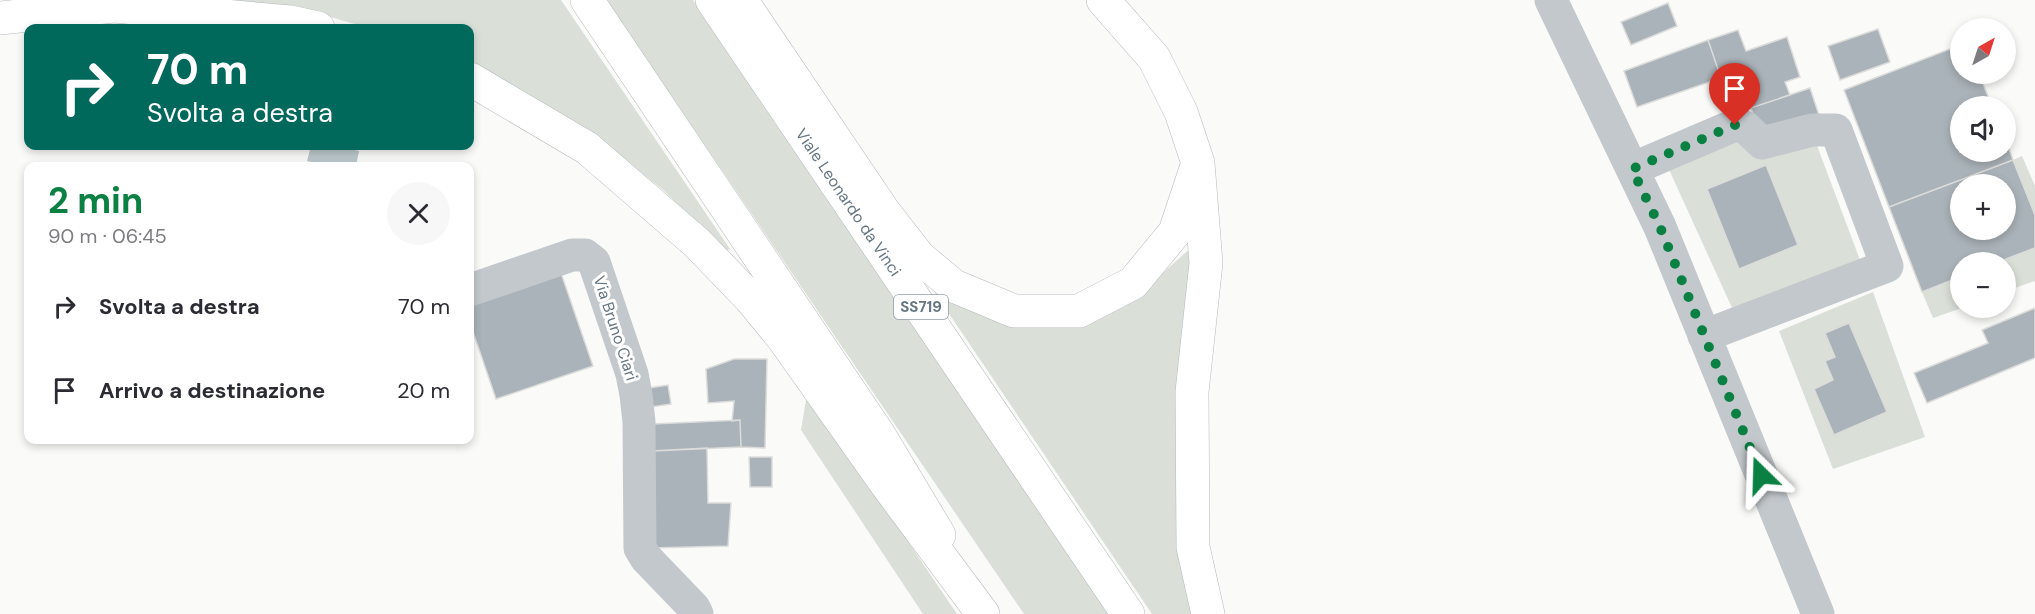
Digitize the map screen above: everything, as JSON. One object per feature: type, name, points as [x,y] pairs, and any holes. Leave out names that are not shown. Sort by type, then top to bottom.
[{"type":"main road","points":[[587,0],[879,435],[987,614]]},
{"type":"main road","name":"Viale Leonardo da Vinci","points":[[712,0],[1128,614]]},
{"type":"main road","points":[[741,0],[884,212],[919,256],[954,286],[1014,311],[1079,311],[1133,283],[1175,232],[1198,163]]},
{"type":"main road","points":[[1103,0],[1154,58],[1181,112],[1198,163],[1206,263],[1192,392],[1193,548],[1208,614]]},
{"type":"main road","points":[[0,18],[114,6],[299,24]]},
{"type":"main road","points":[[474,81],[587,148],[697,243],[751,299],[783,338],[982,614]]},
{"type":"street","points":[[1551,0],[1660,227],[1818,614]]},
{"type":"street","points":[[1632,169],[1735,125],[1745,126],[1762,144],[1812,130],[1836,129],[1887,266],[1704,336]]},
{"type":"street","name":"Via Bruno Ciari","points":[[474,289],[572,255],[585,255],[594,262],[632,374],[636,395],[639,422],[640,548],[646,558],[694,608],[697,614]]},
{"type":"shaded area","points":[[174,0],[561,0],[730,249],[726,251],[663,190],[599,139],[474,68],[474,24],[355,24],[323,15]]},
{"type":"shaded area","points":[[606,0],[693,0],[1110,614],[1024,614]]},
{"type":"shaded area","points":[[1742,130],[1813,135],[1860,260],[1733,310],[1666,163]]},
{"type":"shaded area","points":[[310,150],[359,151],[357,162],[307,161]]},
{"type":"shaded area","points":[[2022,156],[2035,186],[2035,215],[2014,162],[2016,162],[2016,159]]},
{"type":"shaded area","points":[[1192,247],[1199,614],[1152,614],[931,287],[973,310],[1147,287]]},
{"type":"shaded area","points":[[2035,248],[2035,281],[2016,288],[2016,255]]},
{"type":"shaded area","points":[[1950,281],[1950,312],[1933,318],[1922,292]]},
{"type":"shaded area","points":[[1873,292],[1925,437],[1833,469],[1779,331]]},
{"type":"shaded area","points":[[800,382],[957,614],[923,614],[801,430],[806,400]]},
{"type":"building","points":[[1668,3],[1677,26],[1631,45],[1621,22]]},
{"type":"building","points":[[1878,29],[1890,62],[1840,80],[1828,46]]},
{"type":"building","points":[[1738,30],[1746,51],[1787,37],[1800,77],[1785,82],[1790,95],[1751,108],[1738,72],[1721,78],[1708,40]]},
{"type":"building","points":[[1708,40],[1721,78],[1637,107],[1624,71]]},
{"type":"building","points":[[1950,49],[1950,84],[1983,84],[1988,96],[1950,96],[1950,162],[2008,162],[1976,174],[1950,174],[1950,184],[1889,207],[1844,90]]},
{"type":"building","points":[[1810,88],[1820,118],[1761,138],[1751,108]]},
{"type":"building","points":[[2008,162],[2014,162],[2035,215],[2035,248],[2016,255],[2016,252],[1950,252],[1950,281],[1922,292],[1889,207],[1950,184],[1950,240],[2016,240],[2016,174],[1976,174]]},
{"type":"building","points":[[1766,165],[1798,245],[1739,269],[1707,189]]},
{"type":"building","points":[[561,273],[593,366],[496,399],[474,335],[474,303]]},
{"type":"building","points":[[2035,308],[2035,358],[1927,403],[1914,373],[1988,343],[1982,330],[2016,318],[2016,316]]},
{"type":"building","points":[[1849,323],[1887,412],[1834,435],[1814,389],[1833,380],[1825,361],[1835,357],[1825,333]]},
{"type":"building","points":[[734,359],[767,359],[765,448],[741,447],[740,420],[732,421],[734,401],[708,403],[706,369]]},
{"type":"building","points":[[668,385],[671,404],[651,407],[649,388]]},
{"type":"building","points":[[740,420],[741,447],[652,451],[652,424]]},
{"type":"building","points":[[707,448],[708,503],[731,503],[728,546],[651,548],[652,451]]},
{"type":"building","points":[[749,457],[772,457],[772,487],[750,487]]},
{"type":"route","points":[[1735,125],[1632,169],[1660,227],[1761,475]]}]
